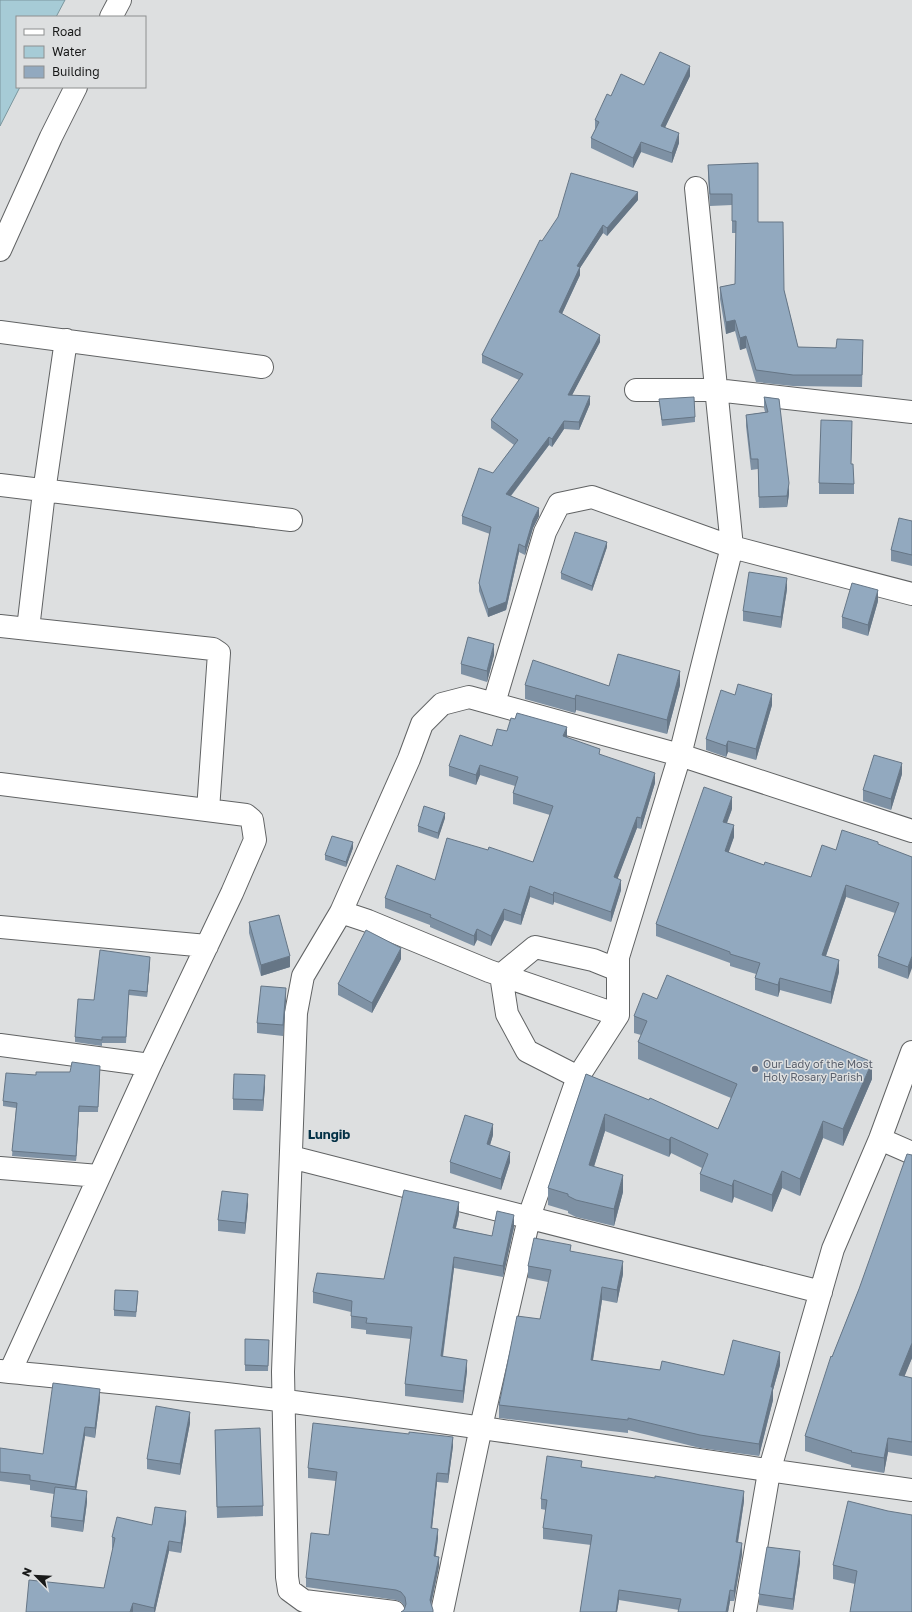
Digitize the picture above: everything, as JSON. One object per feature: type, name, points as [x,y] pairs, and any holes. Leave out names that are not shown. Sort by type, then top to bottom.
[{"type":"street","points":[[112,16],[120,0]]},
{"type":"street","points":[[0,250],[51,137],[76,88]]},
{"type":"street","points":[[442,1612],[481,1427],[529,1218],[578,1077],[618,1014],[618,957],[680,755],[732,547],[696,188]]},
{"type":"street","points":[[0,332],[262,367]]},
{"type":"street","points":[[28,629],[44,492],[66,340]]},
{"type":"street","points":[[636,390],[716,390],[912,412]]},
{"type":"street","points":[[0,485],[44,492],[291,520]]},
{"type":"street","points":[[494,703],[545,532],[559,504],[592,497],[732,547],[912,594]]},
{"type":"street","points":[[0,626],[213,649],[219,653],[208,810]]},
{"type":"street","points":[[394,1612],[304,1601],[289,1590],[287,1577],[283,1400],[290,1157],[296,1013],[303,976],[341,912],[409,759],[422,724],[442,704],[469,697],[680,755],[912,831]]},
{"type":"street","points":[[0,784],[246,815],[252,820],[255,840],[99,1176],[5,1372],[283,1400],[481,1427],[769,1472],[912,1490]]},
{"type":"street","points":[[341,912],[368,921],[501,975],[618,1014]]},
{"type":"street","points":[[0,927],[207,946]]},
{"type":"street","points":[[501,975],[535,947],[593,960],[618,970]]},
{"type":"street","points":[[501,975],[507,1014],[527,1051],[578,1077]]},
{"type":"street","points":[[0,1045],[150,1065]]},
{"type":"street","points":[[745,1612],[769,1472],[833,1249],[880,1139],[912,1052]]},
{"type":"street","points":[[880,1139],[912,1153]]},
{"type":"street","points":[[290,1157],[821,1292]]},
{"type":"street","points":[[0,1168],[99,1176]]},
{"type":"water","points":[[0,0],[65,0],[57,16],[16,16],[16,88],[19,88],[0,126]]},
{"type":"building","points":[[660,52],[690,66],[661,126],[679,133],[672,153],[641,142],[633,158],[591,138],[599,122],[595,120],[607,94],[611,96],[621,74],[644,85]]},
{"type":"building","points":[[758,163],[758,222],[783,222],[784,290],[798,347],[836,348],[837,339],[863,340],[862,375],[793,375],[756,370],[746,336],[740,338],[735,320],[726,322],[720,287],[735,284],[736,221],[732,221],[732,194],[710,194],[708,165]]},
{"type":"building","points":[[571,173],[638,192],[607,228],[603,225],[577,266],[580,267],[559,312],[600,335],[568,395],[590,396],[579,422],[564,421],[552,439],[549,437],[506,494],[539,508],[533,520],[525,547],[519,544],[506,602],[488,609],[479,583],[491,527],[462,516],[479,468],[493,473],[518,440],[491,420],[523,374],[482,355],[540,240],[542,241],[558,217]]},
{"type":"building","points":[[694,397],[695,417],[662,420],[659,399]]},
{"type":"building","points":[[764,397],[779,399],[789,483],[787,496],[759,497],[758,459],[751,459],[746,415],[768,412]]},
{"type":"building","points":[[821,420],[852,421],[851,464],[853,464],[854,484],[819,483]]},
{"type":"building","points":[[899,518],[912,521],[912,555],[891,550]]},
{"type":"building","points":[[575,532],[607,542],[592,586],[561,573]]},
{"type":"building","points":[[749,572],[787,578],[781,617],[743,611]]},
{"type":"building","points":[[852,583],[878,590],[868,625],[842,617]]},
{"type":"building","points":[[468,637],[494,644],[487,671],[461,664]]},
{"type":"building","points":[[618,654],[680,671],[667,720],[576,695],[575,699],[525,685],[533,660],[609,686]]},
{"type":"building","points":[[738,684],[772,694],[756,749],[728,741],[726,746],[706,739],[721,690],[735,695]]},
{"type":"building","points":[[517,713],[567,727],[563,736],[600,749],[599,754],[655,773],[641,818],[637,817],[614,877],[621,880],[611,912],[554,892],[553,895],[530,886],[521,915],[504,909],[491,936],[477,929],[474,936],[430,917],[431,915],[385,898],[397,865],[435,880],[447,838],[488,850],[489,847],[533,862],[553,806],[513,793],[518,777],[480,765],[476,775],[449,766],[460,735],[492,746],[497,729],[507,731],[511,718],[515,719]]},
{"type":"building","points":[[874,755],[902,763],[891,799],[863,790]]},
{"type":"building","points":[[704,787],[732,797],[723,822],[734,825],[725,851],[764,865],[765,862],[811,877],[822,845],[836,850],[842,830],[878,842],[878,844],[912,857],[912,956],[908,967],[878,956],[899,903],[846,885],[822,955],[839,960],[831,992],[780,978],[778,985],[755,978],[760,963],[730,954],[730,952],[656,924]]},
{"type":"building","points":[[424,806],[445,813],[438,833],[418,826]]},
{"type":"building","points":[[332,836],[353,842],[346,862],[325,855]]},
{"type":"building","points":[[279,915],[290,956],[261,965],[249,922]]},
{"type":"building","points":[[366,930],[401,948],[372,1003],[338,984]]},
{"type":"building","points":[[100,950],[150,957],[147,992],[129,990],[126,1037],[102,1037],[102,1040],[75,1037],[78,999],[94,1000]]},
{"type":"building","points":[[667,975],[872,1062],[843,1129],[823,1121],[800,1179],[782,1171],[772,1195],[734,1180],[732,1186],[700,1174],[708,1154],[671,1137],[669,1140],[605,1114],[589,1165],[623,1175],[614,1209],[576,1200],[568,1196],[568,1194],[548,1188],[586,1074],[649,1100],[650,1098],[718,1129],[737,1084],[638,1042],[647,1021],[634,1016],[643,993],[657,999]]},
{"type":"building","points":[[261,986],[286,988],[283,1025],[257,1023]]},
{"type":"building","points":[[72,1062],[100,1066],[98,1107],[79,1106],[76,1156],[12,1151],[17,1103],[3,1101],[6,1073],[36,1075],[36,1072],[70,1072]]},
{"type":"building","points":[[234,1074],[265,1075],[263,1100],[233,1099]]},
{"type":"building","points":[[465,1115],[493,1124],[487,1144],[510,1152],[501,1179],[450,1162]]},
{"type":"building","points":[[907,1154],[912,1155],[912,1343],[899,1375],[912,1378],[912,1442],[888,1438],[884,1458],[851,1452],[852,1451],[805,1436],[831,1356],[832,1357],[859,1289]]},
{"type":"building","points":[[404,1190],[459,1202],[453,1228],[492,1236],[497,1211],[514,1215],[503,1266],[454,1257],[441,1356],[467,1360],[463,1391],[405,1384],[412,1327],[366,1323],[367,1318],[351,1316],[352,1301],[313,1292],[317,1273],[384,1279]]},
{"type":"building","points":[[222,1191],[248,1194],[245,1223],[218,1220]]},
{"type":"building","points":[[534,1238],[571,1245],[570,1251],[623,1261],[617,1290],[602,1287],[591,1360],[660,1370],[662,1361],[724,1375],[733,1340],[780,1352],[759,1444],[700,1435],[628,1418],[628,1420],[499,1405],[517,1316],[540,1319],[551,1270],[528,1266]]},
{"type":"building","points":[[115,1290],[138,1291],[136,1312],[114,1310]]},
{"type":"building","points":[[245,1339],[269,1340],[268,1366],[245,1365]]},
{"type":"building","points":[[53,1383],[100,1389],[95,1428],[85,1427],[75,1487],[30,1480],[30,1475],[0,1472],[0,1448],[43,1454]]},
{"type":"building","points":[[156,1406],[190,1412],[180,1464],[147,1459]]},
{"type":"building","points":[[313,1423],[409,1434],[409,1432],[453,1437],[448,1474],[437,1473],[431,1528],[438,1529],[434,1556],[439,1557],[430,1600],[433,1612],[401,1612],[404,1610],[406,1604],[405,1597],[401,1592],[396,1590],[306,1578],[311,1533],[329,1535],[337,1472],[308,1468]]},
{"type":"building","points":[[260,1428],[263,1506],[217,1507],[215,1430]]},
{"type":"building","points":[[547,1456],[582,1461],[581,1467],[655,1478],[655,1476],[744,1491],[736,1542],[742,1543],[734,1591],[730,1590],[726,1612],[678,1612],[681,1599],[619,1590],[616,1612],[580,1612],[592,1535],[543,1528],[547,1500],[541,1499]]},
{"type":"building","points":[[55,1487],[87,1491],[83,1521],[51,1517]]},
{"type":"building","points":[[848,1501],[888,1511],[912,1515],[912,1612],[850,1612],[857,1571],[833,1565]]},
{"type":"building","points":[[155,1507],[186,1511],[181,1543],[169,1541],[154,1608],[133,1603],[130,1612],[26,1612],[29,1580],[104,1588],[115,1538],[112,1537],[117,1517],[152,1525]]},
{"type":"building","points":[[767,1547],[800,1551],[793,1599],[759,1594]]},
{"type":"place","name":"Our Lady of the Most Holy Rosary Parish","points":[[755,1069]]},
{"type":"district","name":"Lungib","points":[[329,1134]]}]
